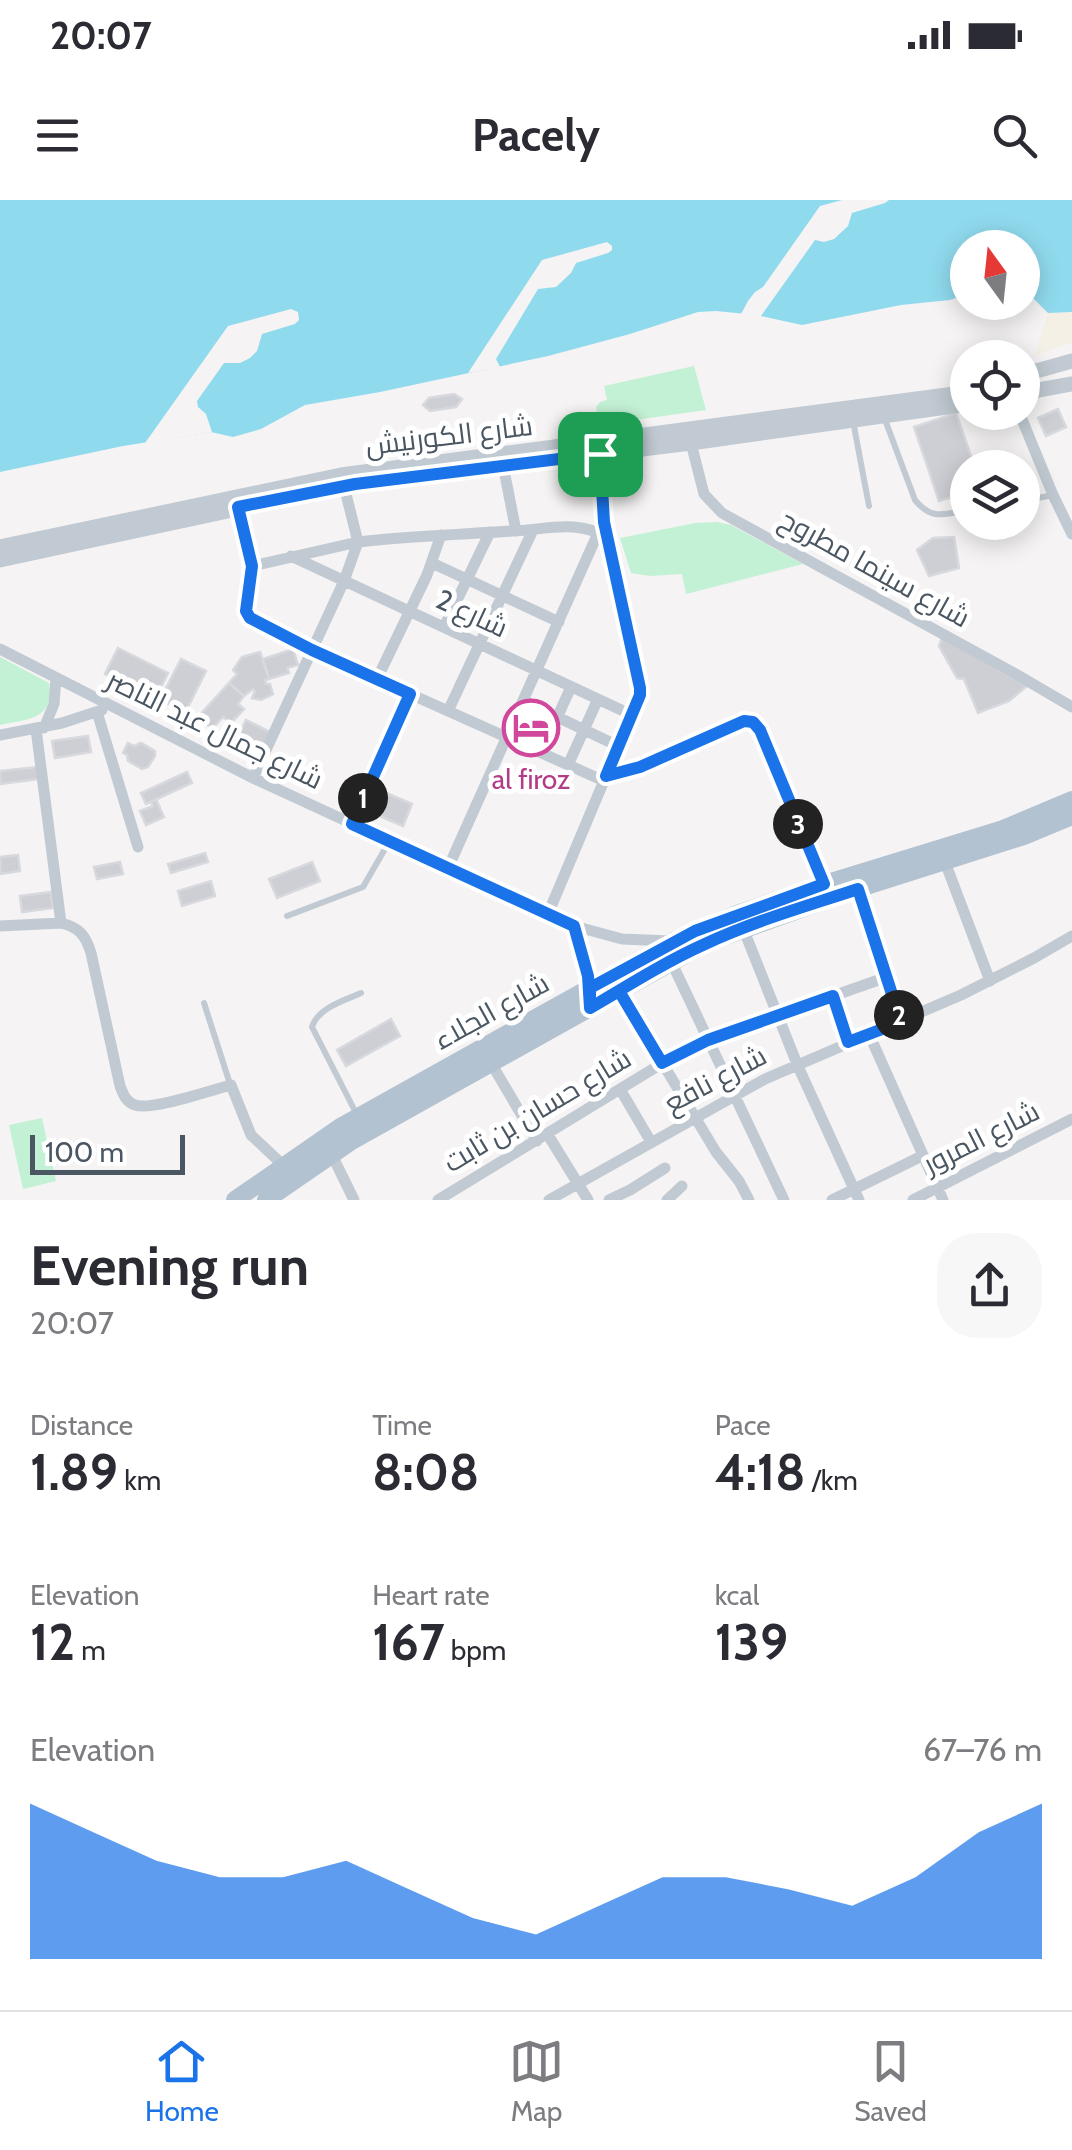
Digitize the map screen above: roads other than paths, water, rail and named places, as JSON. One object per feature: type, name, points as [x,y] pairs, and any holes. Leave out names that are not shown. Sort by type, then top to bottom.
[{"type":"main road","name":"شارع الجلاء","points":[[266,1200],[358,1116],[674,941],[824,884],[985,836],[1072,800]]},
{"type":"main road","name":"شارع الجلاء","points":[[234,1200],[284,1166],[491,1063],[671,961],[742,928],[1024,836],[1072,816]]},
{"type":"street","points":[[1040,370],[1072,362]]},
{"type":"street","points":[[1040,390],[1072,384]]},
{"type":"street","name":"شارع الكورنيش","points":[[0,548],[330,477],[950,394]]},
{"type":"street","name":"شارع الكورنيش","points":[[0,560],[344,486],[950,407]]},
{"type":"street","points":[[1026,430],[1072,534]]},
{"type":"street","name":"شارع سينما مطروح","points":[[691,443],[704,494],[714,508],[1072,707]]},
{"type":"street","points":[[548,914],[640,695],[640,679],[601,528],[600,454]]},
{"type":"street","points":[[502,465],[516,531]]},
{"type":"street","points":[[253,778],[344,581],[358,542],[344,486]]},
{"type":"street","points":[[238,507],[252,566],[246,606],[248,616],[255,622],[568,765],[605,778],[640,767],[744,721],[753,722],[760,730],[824,884]]},
{"type":"street","points":[[252,566],[358,542],[567,526],[601,528]]},
{"type":"street","points":[[448,868],[601,528]]},
{"type":"street","points":[[448,711],[533,530]]},
{"type":"street","points":[[444,628],[490,532]]},
{"type":"street","points":[[376,679],[432,563],[441,534]]},
{"type":"street","name":"شارع 2","points":[[291,556],[632,715]]},
{"type":"street","points":[[432,563],[559,622]]},
{"type":"street","name":"شارع جمال عبد الناصر","points":[[0,650],[253,778],[574,926],[622,939],[674,941]]},
{"type":"street","points":[[56,678],[54,704],[40,728],[61,923]]},
{"type":"street","points":[[541,753],[571,686]]},
{"type":"street","points":[[352,824],[410,694]]},
{"type":"street","points":[[568,765],[598,699]]},
{"type":"street","points":[[524,701],[618,746]]},
{"type":"street","points":[[0,735],[40,728],[112,706]]},
{"type":"street","points":[[97,712],[138,847]]},
{"type":"street","points":[[945,862],[990,981]]},
{"type":"street","points":[[858,889],[901,1022]]},
{"type":"street","points":[[0,926],[61,923],[78,930],[88,943],[120,1086],[128,1101],[140,1106],[159,1104],[230,1085],[248,1130],[284,1166]]},
{"type":"street","points":[[574,926],[583,950],[590,1008]]},
{"type":"street","points":[[742,928],[856,1194]]},
{"type":"street","name":"شارع نافع","points":[[549,1200],[798,1064],[990,981],[1072,936]]},
{"type":"street","points":[[671,961],[784,1200]]},
{"type":"street","name":"شارع حسان بن ثابت","points":[[443,1199],[662,1063],[708,1040],[886,977]]},
{"type":"street","points":[[619,991],[716,1152],[750,1200]]},
{"type":"street","points":[[833,996],[848,1042]]},
{"type":"street","points":[[869,1034],[940,1194]]},
{"type":"street","points":[[491,1063],[588,1200]]},
{"type":"street","points":[[620,1090],[652,1142]]},
{"type":"street","name":"شارع المرور","points":[[913,1200],[940,1194],[1072,1119]]},
{"type":"street","points":[[327,1147],[354,1200]]},
{"type":"street","points":[[832,1200],[856,1194],[922,1156]]},
{"type":"street","points":[[609,1200],[666,1168]]},
{"type":"street","points":[[667,1200],[682,1186]]},
{"type":"lane","points":[[884,416],[922,509],[929,514],[950,513]]},
{"type":"lane","points":[[853,420],[869,506]]},
{"type":"lane","points":[[1040,497],[1053,495]]},
{"type":"lane","points":[[287,916],[363,887],[390,841]]},
{"type":"lane","points":[[358,1116],[312,1027],[321,1012],[361,993]]},
{"type":"lane","points":[[204,1003],[230,1085]]},
{"type":"water","points":[[0,200],[1072,200],[1072,312],[1048,313],[1040,305],[1040,230],[950,230],[950,300],[901,305],[802,325],[756,315],[698,312],[548,356],[305,405],[261,429],[233,437],[211,432],[0,472]]},
{"type":"place","name":"al firoz","points":[[531,728]]}]
